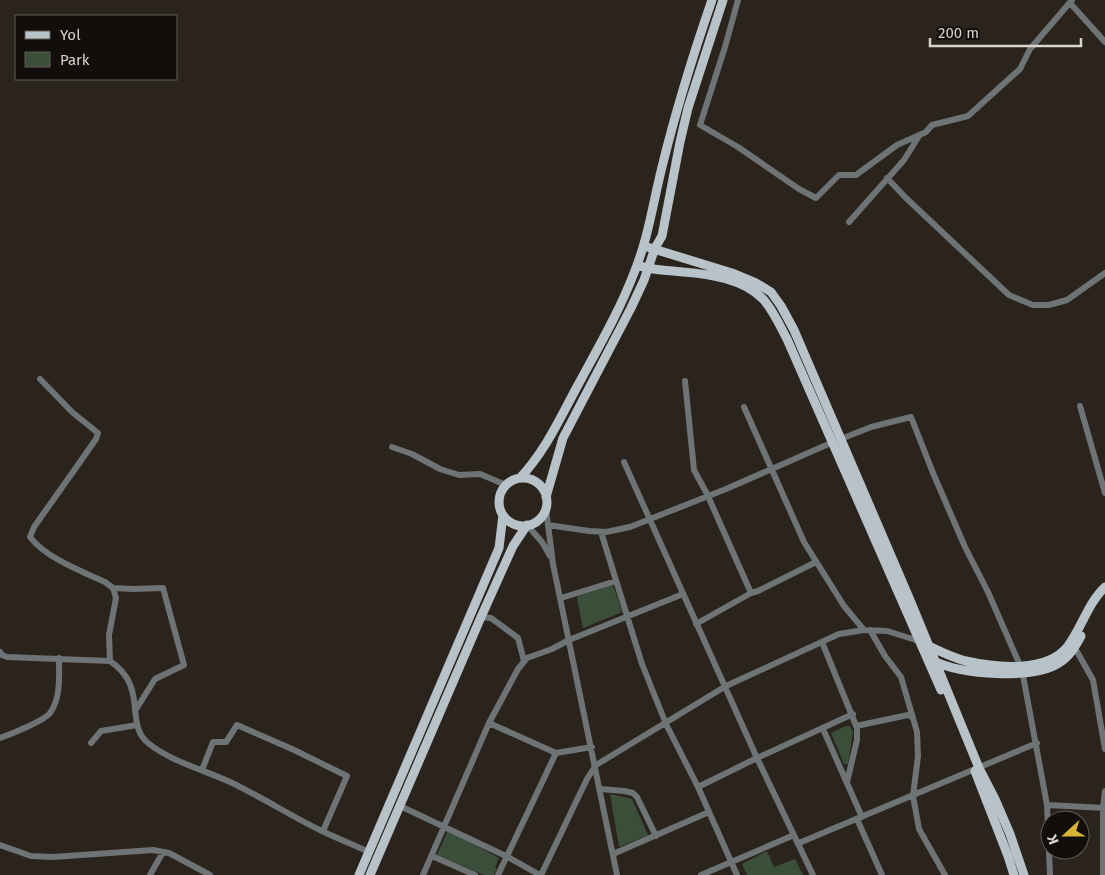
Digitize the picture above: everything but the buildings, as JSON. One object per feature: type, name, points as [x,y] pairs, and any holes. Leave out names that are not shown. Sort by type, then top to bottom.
[{"type":"main road","points":[[520,478],[536,461],[550,438],[609,328],[637,265],[644,246],[662,167],[686,77],[712,0]]},
{"type":"main road","points":[[546,497],[542,487],[536,482],[529,478],[520,478],[513,480],[501,491],[500,507],[508,521],[527,525],[537,521],[546,509],[546,497],[563,438],[630,308],[648,269],[655,248],[662,236],[688,108],[723,0]]},
{"type":"main road","points":[[644,246],[756,282],[771,292],[781,306],[794,330],[977,769],[995,799],[1024,875]]},
{"type":"main road","points":[[637,265],[648,269],[701,273],[726,279],[751,289],[764,300],[787,339],[919,641],[936,662],[977,769],[1014,875]]},
{"type":"main road","points":[[359,875],[498,548],[503,515]]},
{"type":"main road","points":[[370,875],[481,616],[513,546],[527,525]]},
{"type":"main road","points":[[936,662],[956,669],[999,674],[1021,670],[1047,661],[1063,651],[1073,639],[1097,594],[1105,587]]},
{"type":"main road","points":[[927,650],[966,661],[1021,670],[1046,670],[1058,664],[1075,648],[1105,595]]},
{"type":"street","points":[[738,0],[700,125],[738,146],[799,189],[816,198],[839,175],[856,175],[897,146],[926,132],[932,125],[968,116],[1020,69],[1030,49],[1071,1],[1105,42]]},
{"type":"street","points":[[848,222],[904,160],[919,134]]},
{"type":"street","points":[[887,178],[1009,295],[1033,305],[1049,305],[1067,300],[1105,273]]},
{"type":"street","points":[[40,379],[72,412],[98,433],[96,439],[34,526],[30,537],[47,552],[113,588],[133,590],[163,588],[184,665],[155,679],[136,711]]},
{"type":"street","points":[[685,381],[694,470],[708,496],[751,593]]},
{"type":"street","points":[[1080,406],[1104,484],[1105,493]]},
{"type":"street","points":[[744,407],[804,542],[844,606],[867,630],[901,677],[917,732],[918,756],[913,796],[918,829],[945,875]]},
{"type":"street","points":[[548,525],[600,532],[630,527],[708,496],[840,439],[871,427],[911,417],[965,547],[988,592],[1021,670],[1037,743],[1047,805],[1050,875]]},
{"type":"street","points":[[392,447],[412,454],[440,469],[459,475],[480,474],[506,485]]},
{"type":"street","points":[[624,462],[651,518],[696,624],[813,875]]},
{"type":"street","points":[[546,509],[553,564],[596,765],[617,875]]},
{"type":"street","points":[[527,525],[548,550],[553,564]]},
{"type":"street","points":[[600,532],[642,664],[666,724],[710,812],[738,875]]},
{"type":"street","points":[[696,624],[751,593],[816,562]]},
{"type":"street","points":[[561,598],[616,581]]},
{"type":"street","points":[[110,661],[108,634],[116,598],[113,588]]},
{"type":"street","points":[[423,875],[489,722],[524,661],[533,655],[552,649],[569,640],[683,594]]},
{"type":"street","points":[[481,616],[491,618],[518,638],[524,661]]},
{"type":"street","points":[[400,806],[508,856],[540,875],[587,779],[596,765],[726,686],[839,634],[867,630],[887,631],[919,641]]},
{"type":"street","points":[[822,642],[853,714],[856,726],[857,740],[847,782]]},
{"type":"street","points":[[1075,648],[1093,680],[1105,749]]},
{"type":"street","points":[[0,652],[8,657],[110,661],[120,668],[129,680],[134,693],[138,730],[146,742],[160,751],[230,782],[323,831],[369,852]]},
{"type":"street","points":[[0,738],[16,732],[49,714],[58,693],[60,658]]},
{"type":"street","points":[[698,787],[853,714]]},
{"type":"street","points":[[856,726],[908,715],[913,718]]},
{"type":"street","points":[[489,722],[556,754],[592,747]]},
{"type":"street","points":[[91,743],[101,731],[138,725]]},
{"type":"street","points":[[202,770],[214,742],[226,742],[237,725],[292,749],[346,776],[323,831]]},
{"type":"street","points":[[823,729],[847,782],[882,875]]},
{"type":"street","points":[[799,843],[1037,743]]},
{"type":"street","points":[[498,875],[556,754]]},
{"type":"street","points":[[600,789],[633,793],[637,797],[656,836]]},
{"type":"street","points":[[1103,875],[1105,791]]},
{"type":"street","points":[[1047,805],[1104,808]]},
{"type":"street","points":[[613,854],[710,812]]},
{"type":"street","points":[[701,875],[794,835]]},
{"type":"street","points":[[0,845],[31,856],[141,851],[164,852],[210,875]]},
{"type":"street","points":[[150,875],[164,852]]},
{"type":"street","points":[[432,856],[475,875]]},
{"type":"green space","points":[[613,585],[622,612],[583,628],[578,596]]},
{"type":"green space","points":[[850,726],[853,732],[848,764],[844,764],[831,733]]},
{"type":"green space","points":[[610,794],[632,799],[648,835],[619,847]]},
{"type":"green space","points":[[448,830],[499,858],[494,875],[484,875],[437,855]]},
{"type":"green space","points":[[767,851],[774,867],[795,859],[803,875],[747,875],[742,864]]}]
